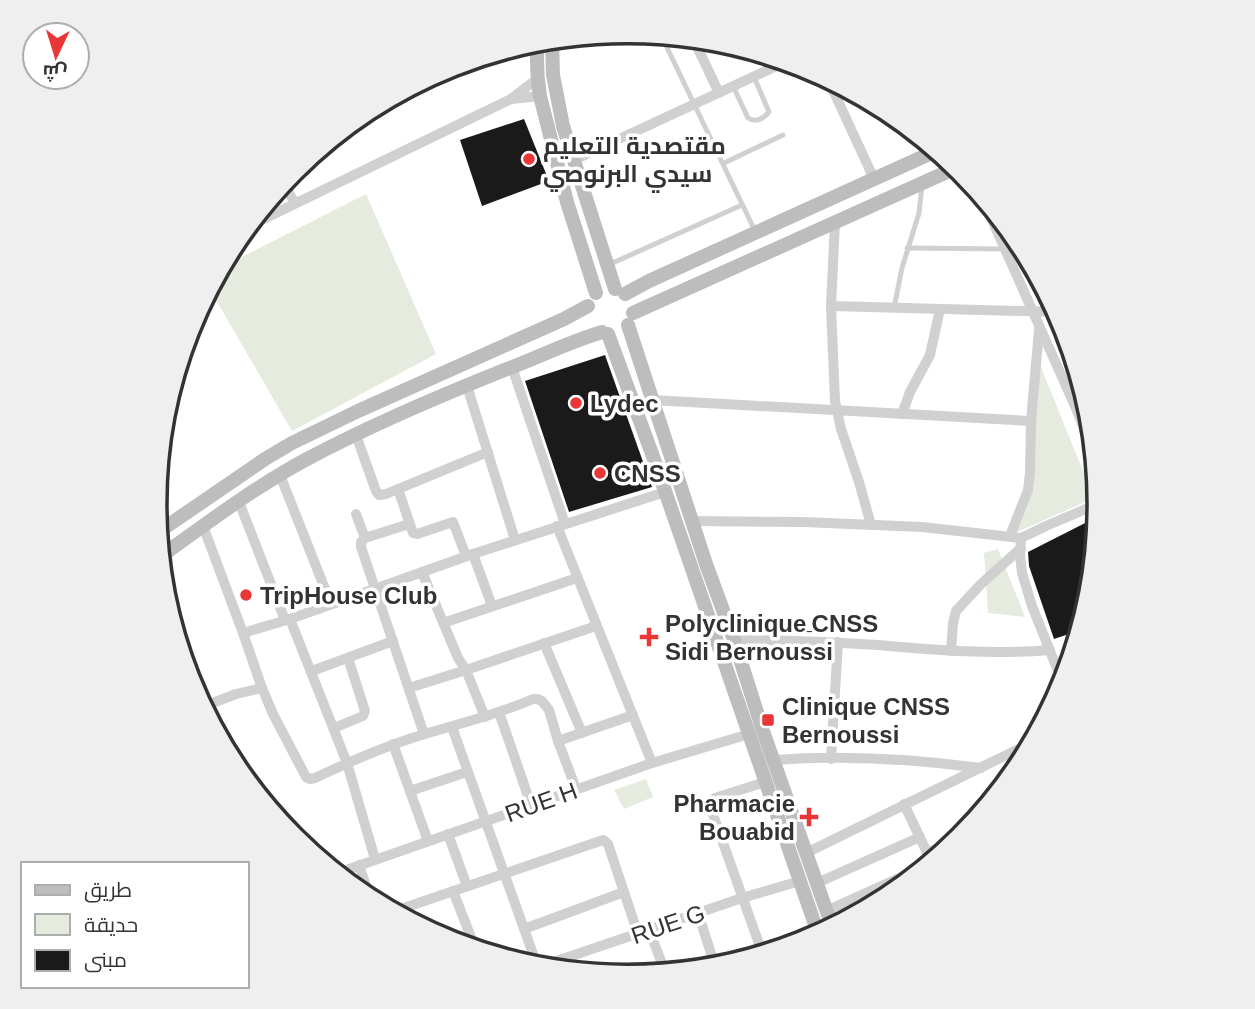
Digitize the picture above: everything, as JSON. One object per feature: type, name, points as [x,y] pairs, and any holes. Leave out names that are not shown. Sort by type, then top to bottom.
[{"type":"street","points":[[699,50],[719,93]]},
{"type":"street","points":[[551,51],[563,126],[607,265],[620,292],[631,303],[630,319],[652,400],[829,919]]},
{"type":"street","points":[[538,53],[537,79],[540,96],[567,202],[596,293]]},
{"type":"street","points":[[574,160],[773,67]]},
{"type":"street","points":[[268,216],[511,99],[537,79],[554,75]]},
{"type":"street","points":[[511,99],[556,92]]},
{"type":"street","points":[[834,93],[874,179]]},
{"type":"street","points":[[168,526],[292,443],[564,319],[588,306],[596,293],[603,290],[620,292],[649,281],[927,155]]},
{"type":"street","points":[[170,550],[306,459],[547,352],[605,333],[619,332],[630,319],[946,173]]},
{"type":"street","points":[[289,193],[295,203]]},
{"type":"street","points":[[835,222],[831,306],[833,387],[836,411],[871,525]]},
{"type":"street","points":[[995,227],[1080,418]]},
{"type":"street","points":[[588,306],[590,321],[597,330],[605,333],[665,492],[815,925]]},
{"type":"street","points":[[831,306],[1046,312]]},
{"type":"street","points":[[902,414],[910,392],[930,355],[940,309]]},
{"type":"street","points":[[1039,326],[1031,421],[1030,473],[1017,541],[1022,573],[1032,606],[1057,670]]},
{"type":"street","points":[[512,368],[577,578],[652,763]]},
{"type":"street","points":[[467,386],[515,540]]},
{"type":"street","points":[[652,400],[1031,421]]},
{"type":"street","points":[[356,435],[379,495],[488,452]]},
{"type":"street","points":[[279,475],[331,604]]},
{"type":"street","points":[[398,489],[413,533],[453,522],[492,606]]},
{"type":"street","points":[[243,633],[469,555],[665,492]]},
{"type":"street","points":[[239,502],[312,671],[347,762],[375,859]]},
{"type":"street","points":[[951,651],[956,611],[1017,541],[1088,508]]},
{"type":"street","points":[[356,514],[365,538]]},
{"type":"street","points":[[692,521],[803,522],[952,529],[1017,541]]},
{"type":"street","points":[[409,524],[360,542],[425,734]]},
{"type":"street","points":[[203,526],[262,688],[306,777],[315,778],[393,744],[540,699],[547,705],[576,789]]},
{"type":"street","points":[[422,572],[458,658],[467,670],[485,717]]},
{"type":"street","points":[[443,623],[577,578]]},
{"type":"street","points":[[409,688],[596,626]]},
{"type":"street","points":[[734,640],[838,642],[951,651],[1049,650]]},
{"type":"street","points":[[312,671],[393,641]]},
{"type":"street","points":[[831,759],[838,642]]},
{"type":"street","points":[[544,643],[582,733]]},
{"type":"street","points":[[334,728],[363,716],[365,711],[348,658]]},
{"type":"street","points":[[212,703],[262,688]]},
{"type":"street","points":[[499,712],[531,806]]},
{"type":"street","points":[[558,741],[633,715]]},
{"type":"street","points":[[452,727],[524,929],[538,956]]},
{"type":"street","name":"RUE H","points":[[347,870],[652,763],[749,734]]},
{"type":"street","points":[[393,744],[428,841]]},
{"type":"street","points":[[806,853],[1018,750]]},
{"type":"street","points":[[774,760],[924,761],[981,768]]},
{"type":"street","points":[[410,791],[467,772]]},
{"type":"street","points":[[760,946],[710,811],[710,802],[765,782]]},
{"type":"street","points":[[904,804],[927,854]]},
{"type":"street","points":[[447,834],[467,886]]},
{"type":"street","points":[[817,883],[920,837]]},
{"type":"street","points":[[404,908],[603,840],[608,844],[638,934]]},
{"type":"street","points":[[359,865],[365,883]]},
{"type":"street","points":[[827,911],[904,873]]},
{"type":"street","name":"RUE G","points":[[565,961],[742,898],[800,881]]},
{"type":"street","points":[[453,891],[471,938]]},
{"type":"street","points":[[524,929],[624,892]]},
{"type":"street","points":[[408,906],[409,910]]},
{"type":"street","points":[[698,913],[712,957]]},
{"type":"street","points":[[649,930],[662,964]]},
{"type":"lane","points":[[667,46],[756,233]]},
{"type":"lane","points":[[733,86],[748,118],[756,121],[761,119],[769,112],[754,76]]},
{"type":"lane","points":[[724,163],[783,135]]},
{"type":"lane","points":[[894,308],[907,248],[919,213],[922,184]]},
{"type":"lane","points":[[607,265],[742,205]]},
{"type":"lane","points":[[907,248],[1005,249]]},
{"type":"green space","points":[[366,194],[436,354],[292,431],[215,299],[238,259]]},
{"type":"green space","points":[[1038,360],[1087,481],[1088,501],[1015,533],[1032,490]]},
{"type":"green space","points":[[998,549],[1025,617],[988,613],[984,553]]},
{"type":"green space","points":[[646,779],[653,797],[624,809],[614,790]]},
{"type":"building","points":[[524,119],[549,181],[482,206],[460,140]]},
{"type":"building","points":[[605,355],[652,487],[569,512],[525,381]]},
{"type":"building","points":[[1087,522],[1084,565],[1070,634],[1054,639],[1029,566],[1028,552]]},
{"type":"place","name":"مقتصدية التعليم سيدي البرنوصي","points":[[529,159]]},
{"type":"place","name":"Lydec","points":[[576,403]]},
{"type":"place","name":"CNSS","points":[[600,473]]},
{"type":"place","name":"TripHouse Club","points":[[246,595]]},
{"type":"place","name":"Polyclinique ِCNSS Sidi Bernoussi","points":[[649,637]]},
{"type":"place","name":"Clinique CNSS Bernoussi","points":[[768,720]]},
{"type":"place","name":"Pharmacie Bouabid","points":[[809,817]]}]
